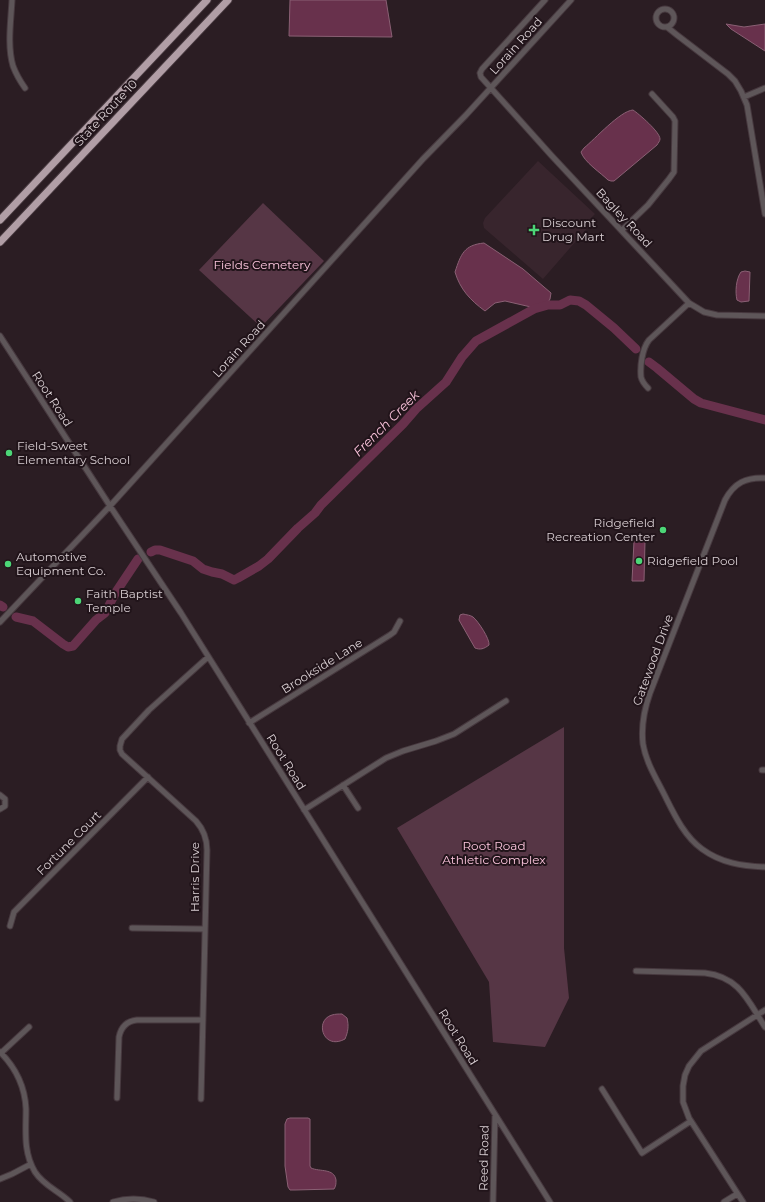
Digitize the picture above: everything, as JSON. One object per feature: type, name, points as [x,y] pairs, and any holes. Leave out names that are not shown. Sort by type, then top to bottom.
[{"type":"highway","name":"State Route 10","points":[[0,220],[207,0]]},
{"type":"highway","name":"State Route 10","points":[[0,242],[228,0]]},
{"type":"street","points":[[12,0],[11,54],[13,66],[25,88]]},
{"type":"street","name":"Lorain Road","points":[[491,88],[480,76],[481,70],[545,0]]},
{"type":"street","name":"Lorain Road","points":[[0,622],[110,506],[423,159],[491,88],[571,0]]},
{"type":"street","points":[[667,26],[672,32],[728,74],[744,97],[749,116],[765,214]]},
{"type":"street","name":"Bagley Road","points":[[491,88],[689,303],[704,312],[717,315],[765,316]]},
{"type":"street","points":[[744,97],[765,88]]},
{"type":"street","points":[[622,230],[645,209],[674,172],[675,121],[652,94]]},
{"type":"street","points":[[648,388],[641,377],[642,356],[645,347],[650,340],[689,303]]},
{"type":"street","name":"Root Road","points":[[0,336],[181,613],[550,1202]]},
{"type":"street","name":"Gatewood Drive","points":[[765,478],[753,478],[741,482],[732,489],[725,500],[650,693],[644,712],[642,725],[644,745],[650,767],[677,818],[688,835],[702,849],[723,860],[745,866],[765,867]]},
{"type":"street","name":"Brookside Lane","points":[[249,723],[390,636],[400,621]]},
{"type":"street","name":"Harris Drive","points":[[201,1099],[207,850],[204,833],[196,821],[122,754],[120,748],[121,741],[148,710],[208,657]]},
{"type":"street","points":[[304,810],[391,756],[454,734],[506,701]]},
{"type":"street","name":"Fortune Court","points":[[10,926],[14,912],[148,778]]},
{"type":"street","points":[[343,785],[358,808]]},
{"type":"street","points":[[0,795],[5,799],[5,806],[0,809]]},
{"type":"street","points":[[132,928],[205,929]]},
{"type":"street","points":[[636,971],[705,973],[723,978],[734,984],[742,991],[765,1027]]},
{"type":"street","points":[[743,1202],[691,1121],[686,1110],[683,1095],[684,1078],[691,1062],[705,1048],[765,1010]]},
{"type":"street","points":[[117,1098],[119,1036],[122,1028],[126,1024],[137,1020],[203,1020]]},
{"type":"street","points":[[29,1026],[1,1052],[12,1067],[22,1087],[26,1109],[25,1139],[27,1154],[31,1164],[35,1172],[44,1182],[70,1202]]},
{"type":"street","points":[[602,1089],[642,1153],[691,1121]]},
{"type":"street","name":"Reed Road","points":[[493,1202],[495,1115]]},
{"type":"street","points":[[0,1179],[31,1164]]},
{"type":"street","points":[[724,1202],[737,1194]]},
{"type":"street","points":[[113,1202],[133,1199],[154,1202]]},
{"type":"shaded area","points":[[290,0],[386,0],[392,37],[289,36]]},
{"type":"shaded area","points":[[726,24],[744,27],[765,24],[765,51],[731,29]]},
{"type":"shaded area","points":[[633,110],[657,132],[660,140],[657,145],[614,181],[608,180],[589,163],[581,152],[621,115]]},
{"type":"shaded area","points":[[538,161],[595,214],[587,222],[590,225],[543,279],[484,228],[483,223],[485,218]]},
{"type":"shaded area","points":[[484,243],[523,269],[551,293],[547,304],[531,307],[505,301],[495,303],[485,311],[475,303],[466,294],[455,272],[459,260],[468,248]]},
{"type":"shaded area","points":[[741,272],[750,272],[749,301],[741,302],[737,300],[736,286]]},
{"type":"shaded area","name":"Ridgefield Pool","points":[[634,541],[645,541],[644,581],[632,581]]},
{"type":"shaded area","points":[[463,614],[473,617],[481,626],[489,645],[482,649],[475,648],[459,620],[460,615]]},
{"type":"shaded area","points":[[342,1014],[347,1018],[348,1024],[345,1039],[337,1042],[331,1041],[326,1038],[322,1028],[323,1023],[326,1018],[332,1015]]},
{"type":"shaded area","points":[[287,1119],[310,1119],[310,1166],[311,1168],[333,1174],[336,1180],[334,1189],[290,1190],[288,1187],[285,1166],[285,1124]]},
{"type":"green space","name":"Fields Cemetery","points":[[263,203],[324,261],[261,327],[199,270]]},
{"type":"green space","name":"Root Road Athletic Complex","points":[[564,727],[564,948],[569,998],[545,1047],[493,1042],[489,982],[397,828]]},
{"type":"waterway","name":"French Creek","points":[[151,552],[160,550],[193,561],[203,569],[222,574],[234,580],[259,566],[315,513],[321,505],[403,424],[416,409],[446,382],[462,357],[476,341],[534,309],[548,305],[560,305],[570,300],[579,301],[614,328],[636,349]]},
{"type":"waterway","name":"French Creek","points":[[649,362],[701,403],[765,420]]},
{"type":"waterway","name":"French Creek","points":[[16,617],[33,621],[63,644],[68,647],[73,646],[96,620],[105,613],[116,592],[138,559]]},
{"type":"place","name":"Discount Drug Mart","points":[[534,230]]},
{"type":"place","name":"Field-Sweet Elementary School","points":[[9,453]]},
{"type":"place","name":"Ridgefield Recreation Center","points":[[663,530]]},
{"type":"place","name":"Ridgefield Pool","points":[[639,561]]},
{"type":"place","name":"Automotive Equipment Co.","points":[[8,564]]},
{"type":"place","name":"Faith Baptist Temple","points":[[78,601]]}]
